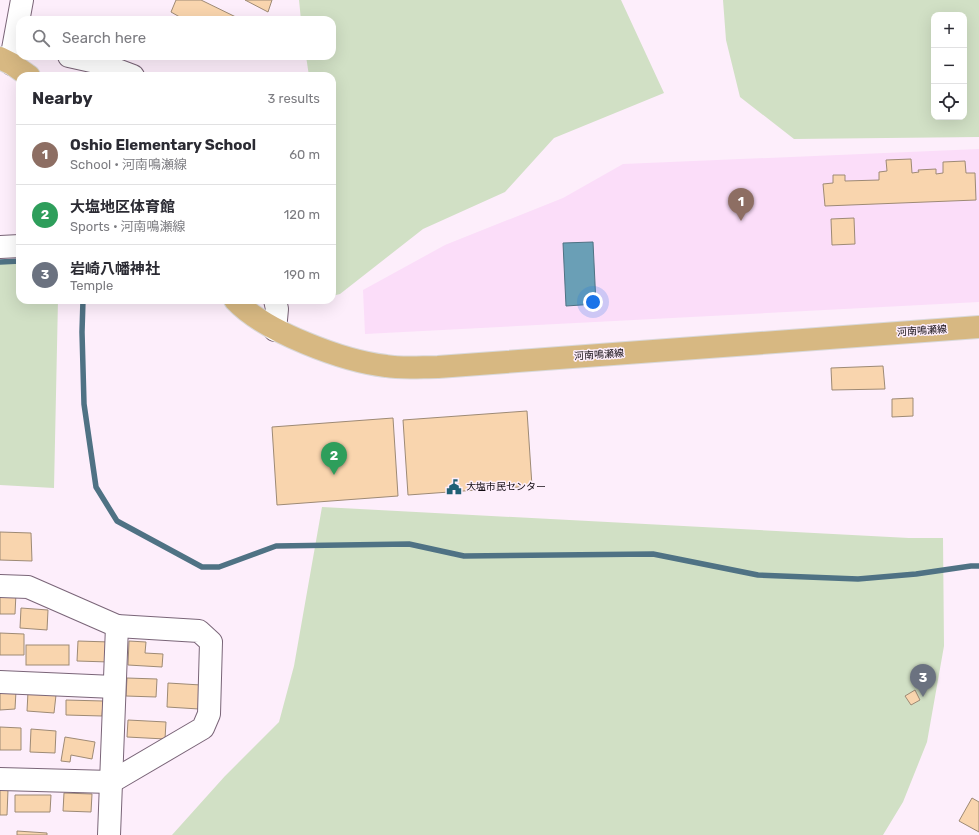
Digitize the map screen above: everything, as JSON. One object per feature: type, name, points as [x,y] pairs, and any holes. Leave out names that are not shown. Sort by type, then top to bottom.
[{"type":"main road","name":"河南鳴瀬線","points":[[238,304],[275,330],[324,350],[387,367],[438,367],[979,327]]},
{"type":"street","points":[[20,16],[22,0]]},
{"type":"street","points":[[87,60],[122,72]]},
{"type":"street","points":[[0,247],[16,246]]},
{"type":"street","points":[[275,330],[277,309],[276,304]]},
{"type":"street","points":[[0,586],[28,587],[117,626],[199,631],[212,642],[209,714],[203,728],[111,782],[0,779]]},
{"type":"street","points":[[109,835],[117,626]]},
{"type":"street","points":[[0,682],[114,687]]},
{"type":"shaded area","points":[[979,149],[979,302],[365,334],[363,290],[445,245],[563,198],[623,164]]},
{"type":"green space","points":[[299,0],[621,0],[664,93],[554,138],[505,192],[423,229],[340,294],[336,295],[336,72],[308,72],[307,60],[336,60],[336,16],[301,16]]},
{"type":"green space","points":[[723,0],[979,0],[979,137],[794,139],[740,97],[726,40]]},
{"type":"green space","points":[[0,262],[16,263],[16,304],[58,304],[54,488],[0,485]]},
{"type":"green space","points":[[322,507],[909,538],[943,538],[944,646],[927,742],[903,802],[883,835],[172,835],[225,776],[279,722],[294,666]]},
{"type":"water","points":[[593,242],[596,304],[566,306],[563,243]]},
{"type":"building","points":[[176,0],[201,0],[234,16],[178,16],[171,12]]},
{"type":"building","points":[[245,0],[272,0],[268,12]]},
{"type":"building","points":[[911,159],[912,173],[919,172],[918,170],[936,169],[936,174],[943,173],[943,162],[965,161],[966,173],[975,173],[976,200],[825,206],[823,184],[833,183],[833,175],[845,175],[845,181],[879,180],[879,172],[887,171],[886,160]]},
{"type":"building","points":[[854,218],[855,244],[832,245],[831,219]]},
{"type":"building","points":[[883,366],[885,389],[832,390],[831,368]]},
{"type":"building","points":[[913,398],[913,416],[892,417],[892,399]]},
{"type":"building","points":[[527,411],[532,486],[408,495],[403,420]]},
{"type":"building","points":[[393,418],[398,496],[277,505],[272,427]]},
{"type":"building","points":[[0,532],[31,533],[32,561],[0,560]]},
{"type":"building","points":[[0,593],[16,593],[15,614],[0,614]]},
{"type":"building","points":[[21,608],[48,610],[47,630],[20,628]]},
{"type":"building","points":[[0,633],[24,634],[24,655],[0,655]]},
{"type":"building","points":[[78,641],[110,642],[109,662],[77,661]]},
{"type":"building","points":[[129,641],[146,642],[145,653],[163,654],[162,667],[128,665]]},
{"type":"building","points":[[26,645],[69,645],[69,665],[26,665]]},
{"type":"building","points":[[127,678],[157,679],[156,697],[126,696]]},
{"type":"building","points":[[168,683],[201,685],[199,709],[167,707]]},
{"type":"building","points":[[915,690],[920,700],[911,705],[905,696]]},
{"type":"building","points":[[0,691],[16,691],[15,709],[0,710]]},
{"type":"building","points":[[28,692],[56,695],[54,713],[27,711]]},
{"type":"building","points":[[66,700],[103,701],[102,716],[66,715]]},
{"type":"building","points":[[128,720],[166,722],[165,739],[127,737]]},
{"type":"building","points":[[0,727],[21,728],[21,750],[0,750]]},
{"type":"building","points":[[31,729],[56,731],[55,753],[30,752]]},
{"type":"building","points":[[65,737],[95,742],[92,759],[71,755],[70,762],[61,761]]},
{"type":"building","points":[[0,790],[8,790],[7,815],[0,815]]},
{"type":"building","points":[[64,793],[92,794],[91,812],[63,811]]},
{"type":"building","points":[[15,795],[51,795],[50,812],[15,812]]},
{"type":"building","points":[[972,798],[979,802],[979,832],[959,821]]},
{"type":"building","points":[[17,831],[47,833],[47,835],[17,835]]},
{"type":"waterway","points":[[0,262],[16,261]]},
{"type":"waterway","points":[[83,304],[84,404],[96,487],[117,521],[202,567],[219,567],[276,546],[409,544],[464,556],[653,554],[758,575],[858,579],[916,574],[979,566]]},
{"type":"place","name":"Oshio Elementary School","points":[[741,221]]},
{"type":"place","name":"大塩地区体育館","points":[[334,475]]},
{"type":"place","name":"大塩市民センター","points":[[454,487]]},
{"type":"place","name":"岩崎八幡神社","points":[[923,697]]}]
